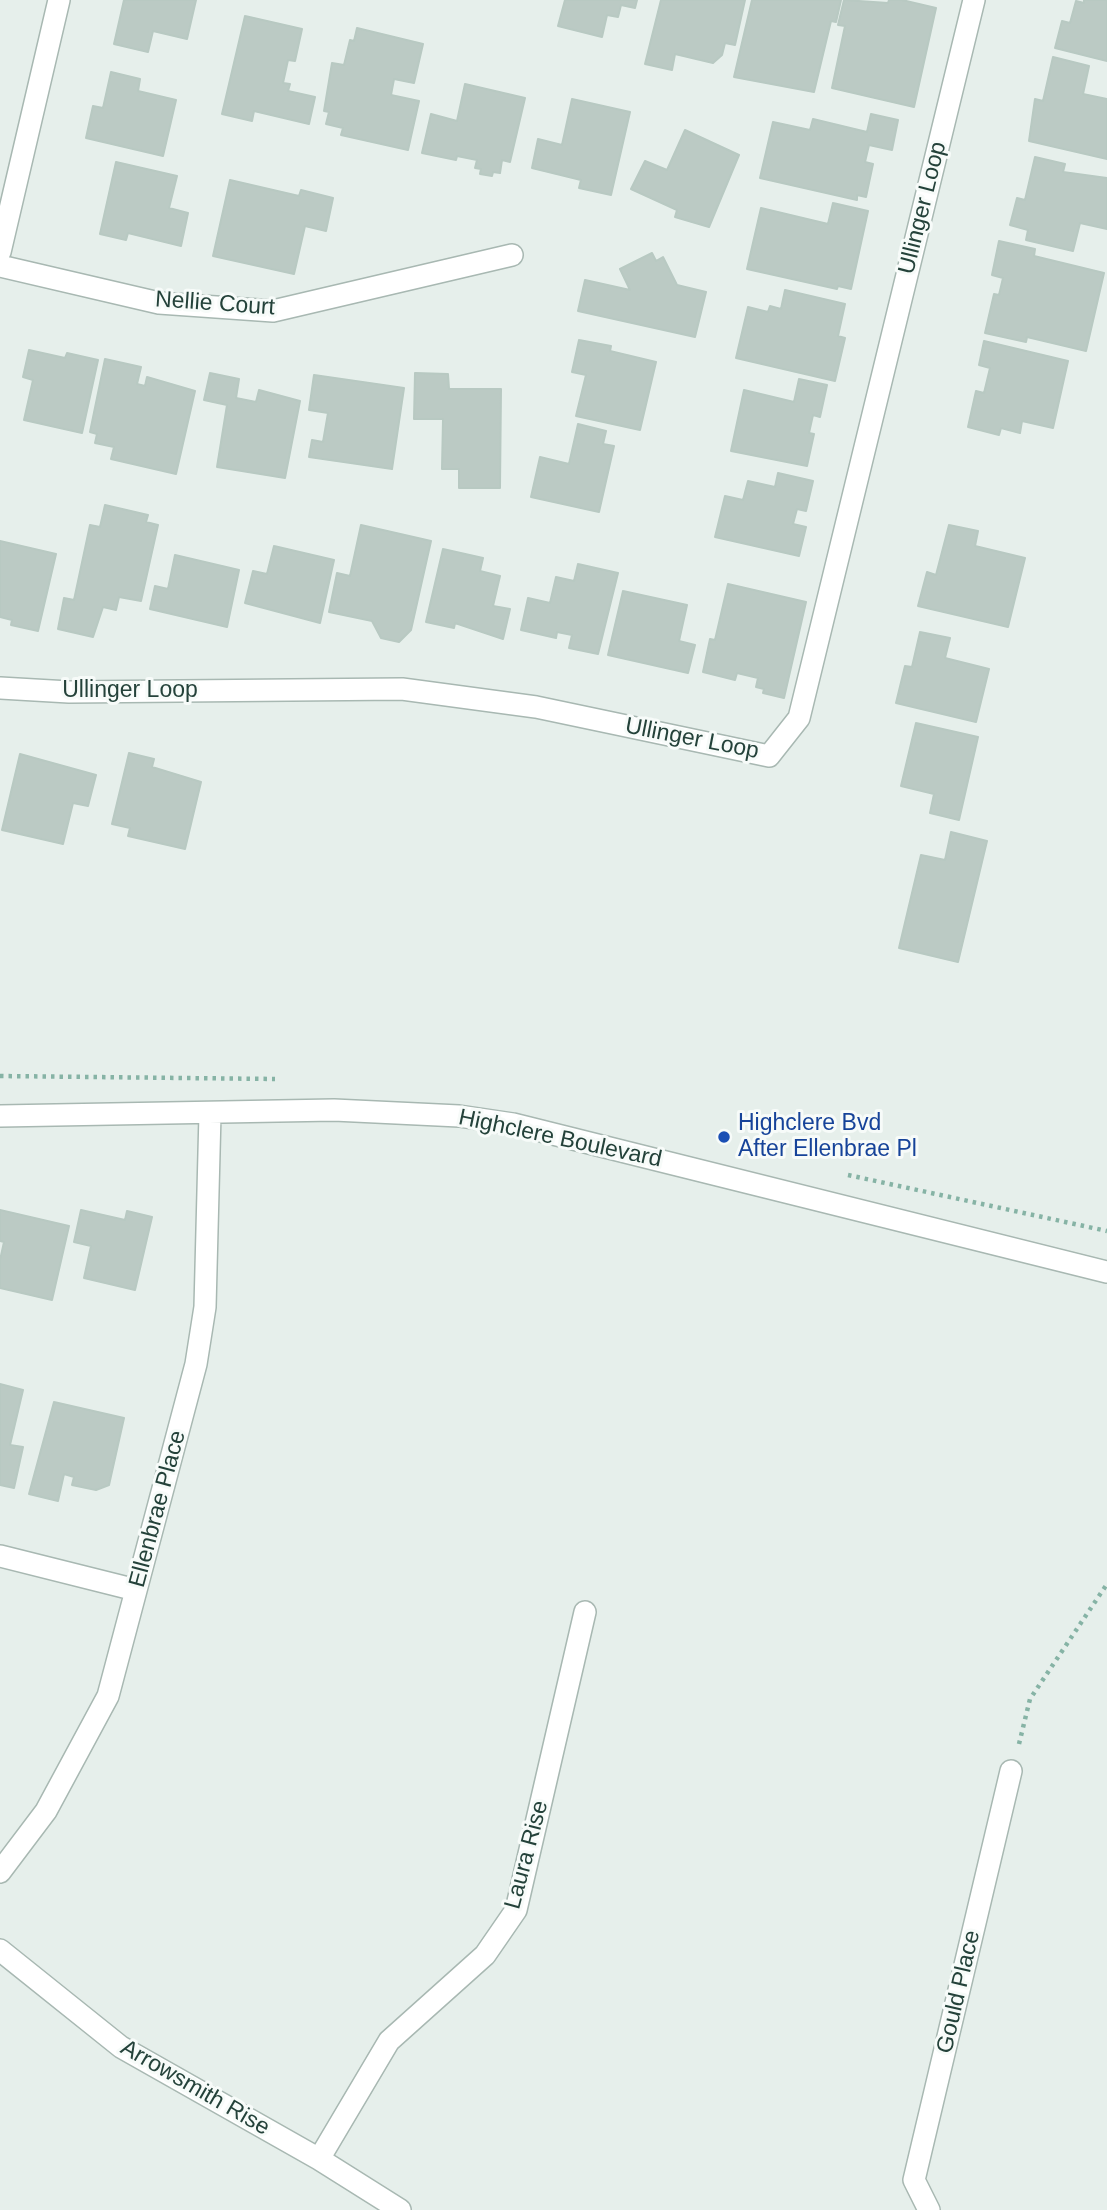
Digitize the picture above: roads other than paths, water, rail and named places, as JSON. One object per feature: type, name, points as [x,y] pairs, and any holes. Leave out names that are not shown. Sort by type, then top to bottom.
[{"type":"street","points":[[0,252],[60,0]]},
{"type":"street","name":"Ullinger Loop","points":[[0,688],[69,692],[402,689],[536,706],[769,755],[799,718],[974,0]]},
{"type":"street","name":"Nellie Court","points":[[0,266],[159,303],[273,312],[512,255]]},
{"type":"street","name":"Highclere Boulevard","points":[[0,1116],[407,1111],[513,1124],[1107,1272]]},
{"type":"street","name":"Ellenbrae Place","points":[[0,1872],[46,1811],[108,1696],[196,1364],[205,1307],[210,1114]]},
{"type":"street","points":[[0,1556],[136,1590]]},
{"type":"street","name":"Laura Rise","points":[[319,2159],[389,2041],[485,1955],[516,1910],[585,1612]]},
{"type":"street","name":"Gould Place","points":[[929,2210],[915,2180],[1012,1771]]},
{"type":"street","name":"Arrowsmith Rise","points":[[0,1950],[121,2046],[319,2159],[400,2210]]},
{"type":"place","name":"Highclere Bvd After Ellenbrae Pl","points":[[724,1137]]}]
